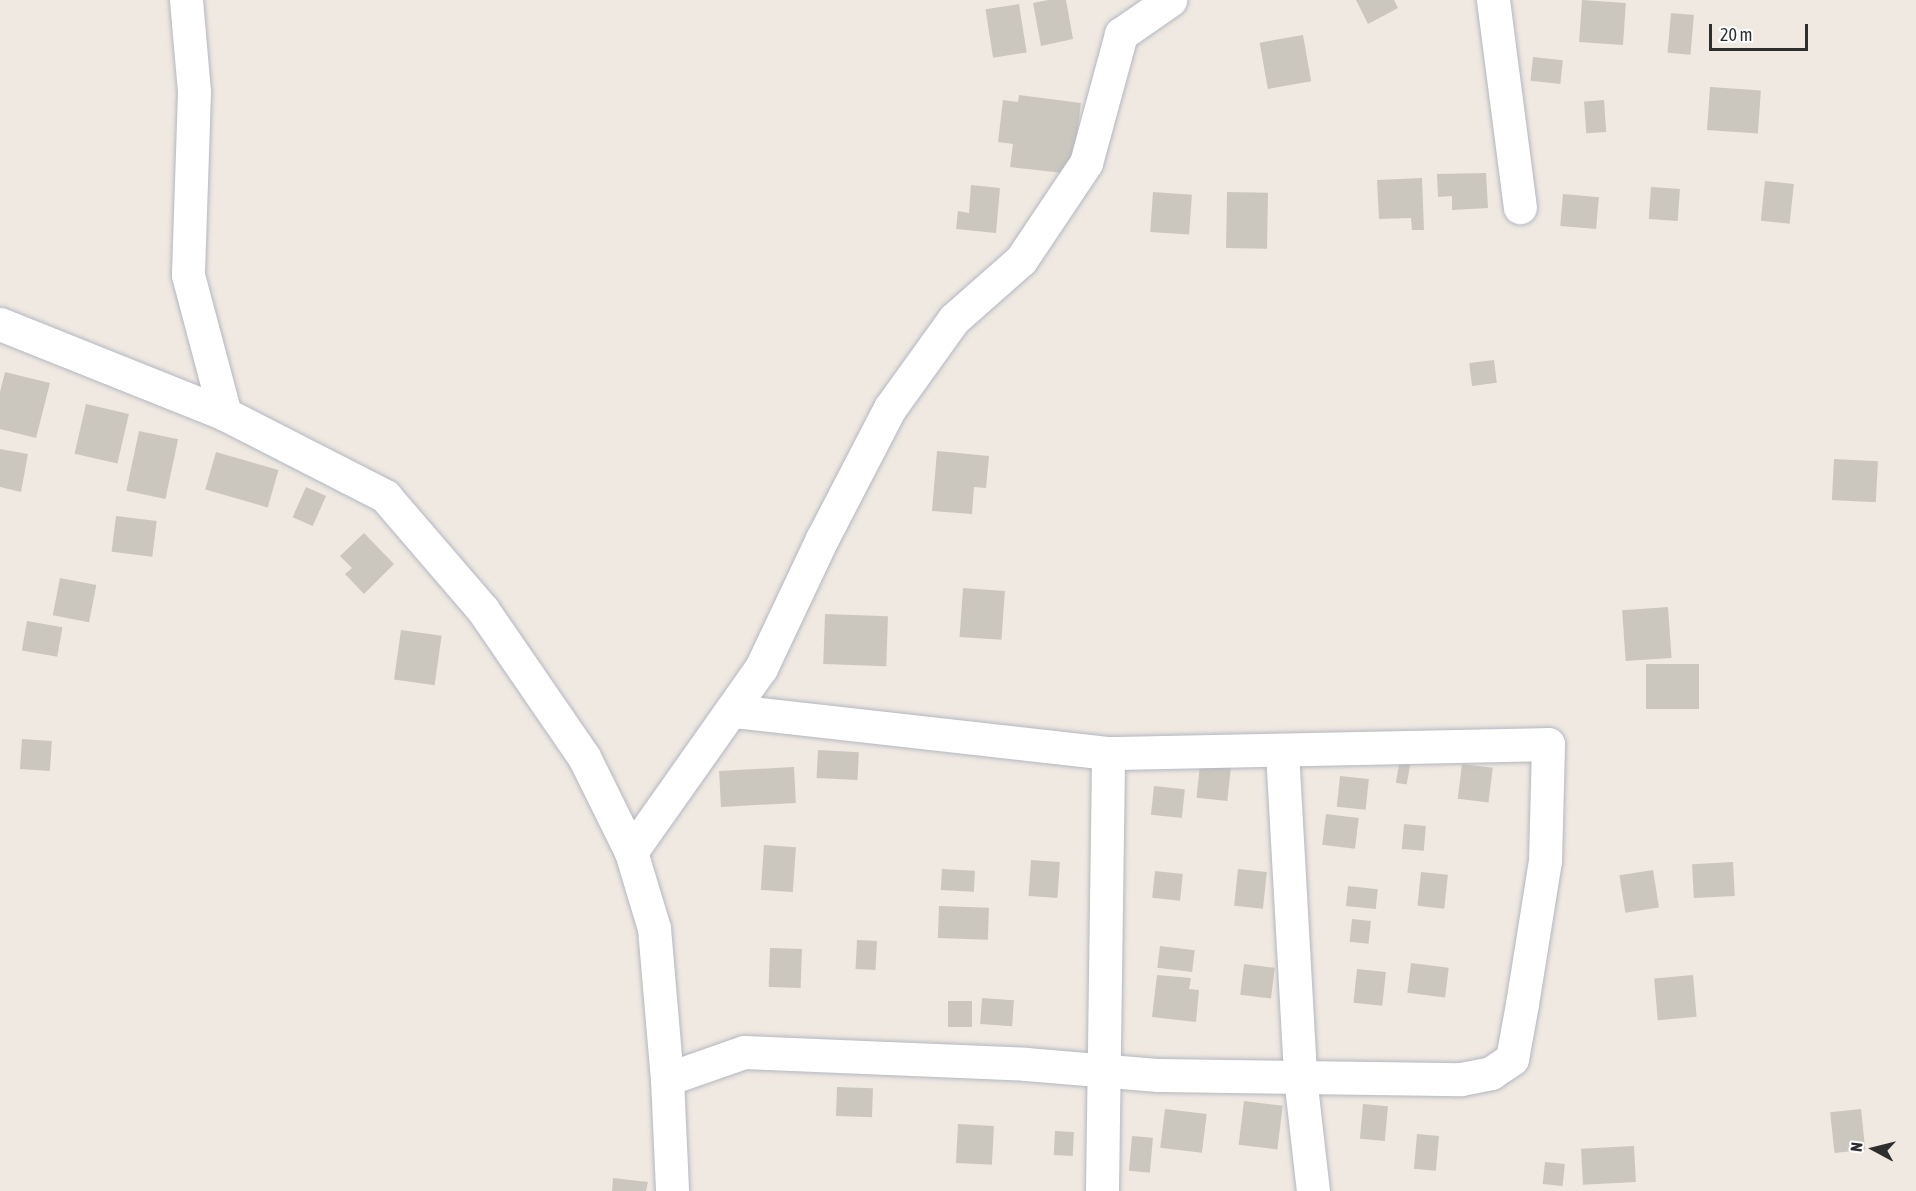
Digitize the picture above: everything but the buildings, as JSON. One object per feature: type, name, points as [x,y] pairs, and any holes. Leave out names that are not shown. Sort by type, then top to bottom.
[{"type":"street","points":[[186,0],[194,92],[188,275],[225,414]]},
{"type":"street","points":[[631,852],[761,668],[822,539],[890,408],[954,319],[1022,261],[1086,163],[1122,34],[1124,11],[1121,0]]},
{"type":"street","points":[[1122,34],[1170,0]]},
{"type":"street","points":[[1493,0],[1520,207]]},
{"type":"street","points":[[0,324],[225,414],[385,496],[483,610],[584,757],[631,852],[654,928],[667,1079],[672,1191]]},
{"type":"street","points":[[667,1079],[744,1052],[1026,1064],[1158,1075],[1461,1079],[1491,1072],[1512,1059],[1545,861],[1548,744],[1108,753],[731,711]]},
{"type":"street","points":[[1282,751],[1300,1077],[1313,1191]]},
{"type":"street","points":[[1102,1191],[1108,753]]}]
